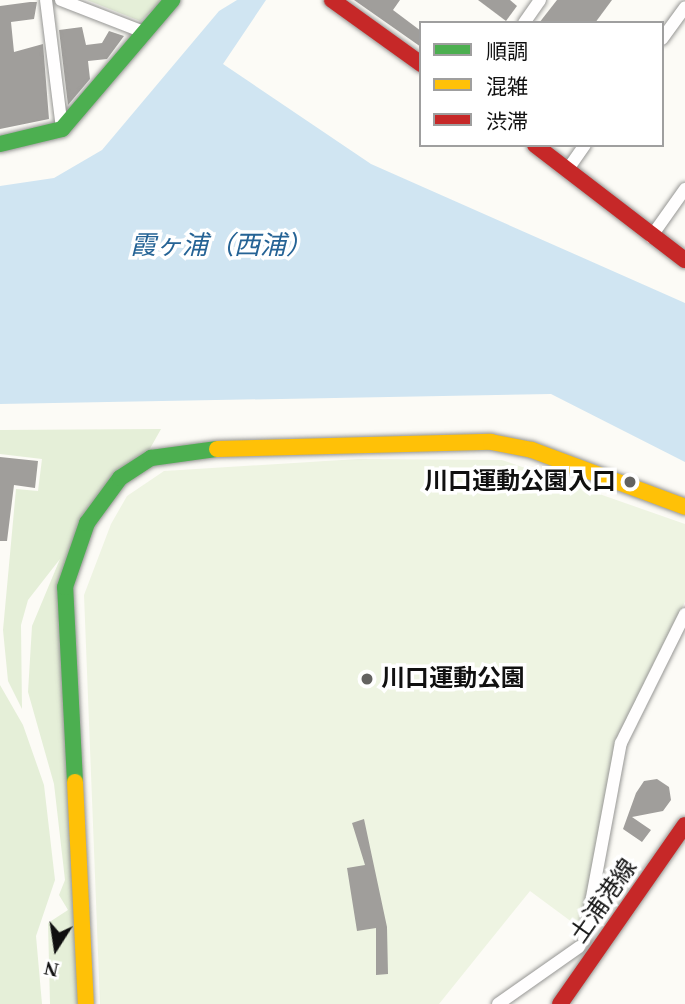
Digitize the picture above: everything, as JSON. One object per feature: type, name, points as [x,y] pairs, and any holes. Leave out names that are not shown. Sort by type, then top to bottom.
[{"type":"street","points":[[46,0],[62,129]]},
{"type":"street","points":[[61,0],[146,33]]},
{"type":"street","points":[[0,144],[62,129],[172,0]]},
{"type":"street","points":[[332,0],[419,63]]},
{"type":"street","points":[[525,21],[540,0]]},
{"type":"street","points":[[664,35],[685,7]]},
{"type":"street","points":[[538,147],[651,237],[685,260]]},
{"type":"street","points":[[568,169],[584,147]]},
{"type":"street","points":[[651,237],[685,189]]},
{"type":"street","points":[[86,1004],[65,587],[88,523],[120,478],[171,451],[478,441],[532,450],[685,508]]},
{"type":"street","points":[[498,1004],[582,944],[621,743],[685,614]]},
{"type":"street","name":"土浦港線","points":[[560,1004],[685,825]]},
{"type":"green space","points":[[87,0],[164,0],[140,21]]},
{"type":"green space","points":[[161,429],[147,454],[133,462],[59,586],[81,1004],[50,1004],[48,923],[68,910],[59,895],[65,880],[54,784],[28,692],[32,626],[60,559],[28,600],[21,625],[22,709],[8,681],[3,630],[16,489],[38,491],[42,459],[0,454],[0,430]]},
{"type":"green space","name":"川口運動公園","points":[[358,459],[502,460],[685,524],[685,602],[617,740],[580,928],[530,891],[439,1004],[100,1004],[84,595],[111,524],[127,496],[164,471]]},
{"type":"green space","points":[[0,685],[23,725],[44,785],[55,880],[36,936],[42,1004],[0,1004]]},
{"type":"water","name":"霞ヶ浦（西浦）","points":[[237,0],[266,0],[223,64],[371,164],[685,303],[685,462],[551,394],[0,404],[0,186],[54,178],[102,150],[219,11]]},
{"type":"building","points":[[354,0],[400,0],[393,10],[419,30],[419,46]]},
{"type":"building","points":[[478,0],[510,0],[517,6],[506,21]]},
{"type":"building","points":[[557,0],[612,0],[596,21],[541,21]]},
{"type":"building","points":[[37,2],[34,19],[11,22],[14,52],[43,44],[49,119],[0,129],[0,6]]},
{"type":"building","points":[[82,27],[86,45],[102,43],[109,31],[124,36],[107,59],[88,61],[90,79],[68,105],[59,30]]},
{"type":"building","points":[[0,457],[38,461],[35,488],[14,485],[7,541],[0,541]]},
{"type":"building","points":[[657,779],[669,787],[671,800],[663,811],[632,817],[651,830],[642,842],[623,829],[636,793],[644,781]]},
{"type":"building","points":[[364,819],[387,927],[388,974],[376,975],[376,928],[357,931],[347,868],[365,865],[352,823]]},
{"type":"traffic: fast","points":[[0,144],[62,129],[172,0]]},
{"type":"traffic: fast","points":[[75,782],[65,587],[87,523],[120,478],[151,458],[217,449]]},
{"type":"traffic: slow","points":[[217,449],[491,442],[532,450],[685,507]]},
{"type":"traffic: slow","points":[[75,782],[86,1004]]},
{"type":"traffic: jam","points":[[332,0],[419,63]]},
{"type":"traffic: jam","points":[[538,147],[685,260]]},
{"type":"traffic: jam","points":[[560,1004],[685,825]]},
{"type":"place","name":"川口運動公園入口","points":[[630,482]]},
{"type":"place","name":"川口運動公園","points":[[367,679]]}]
